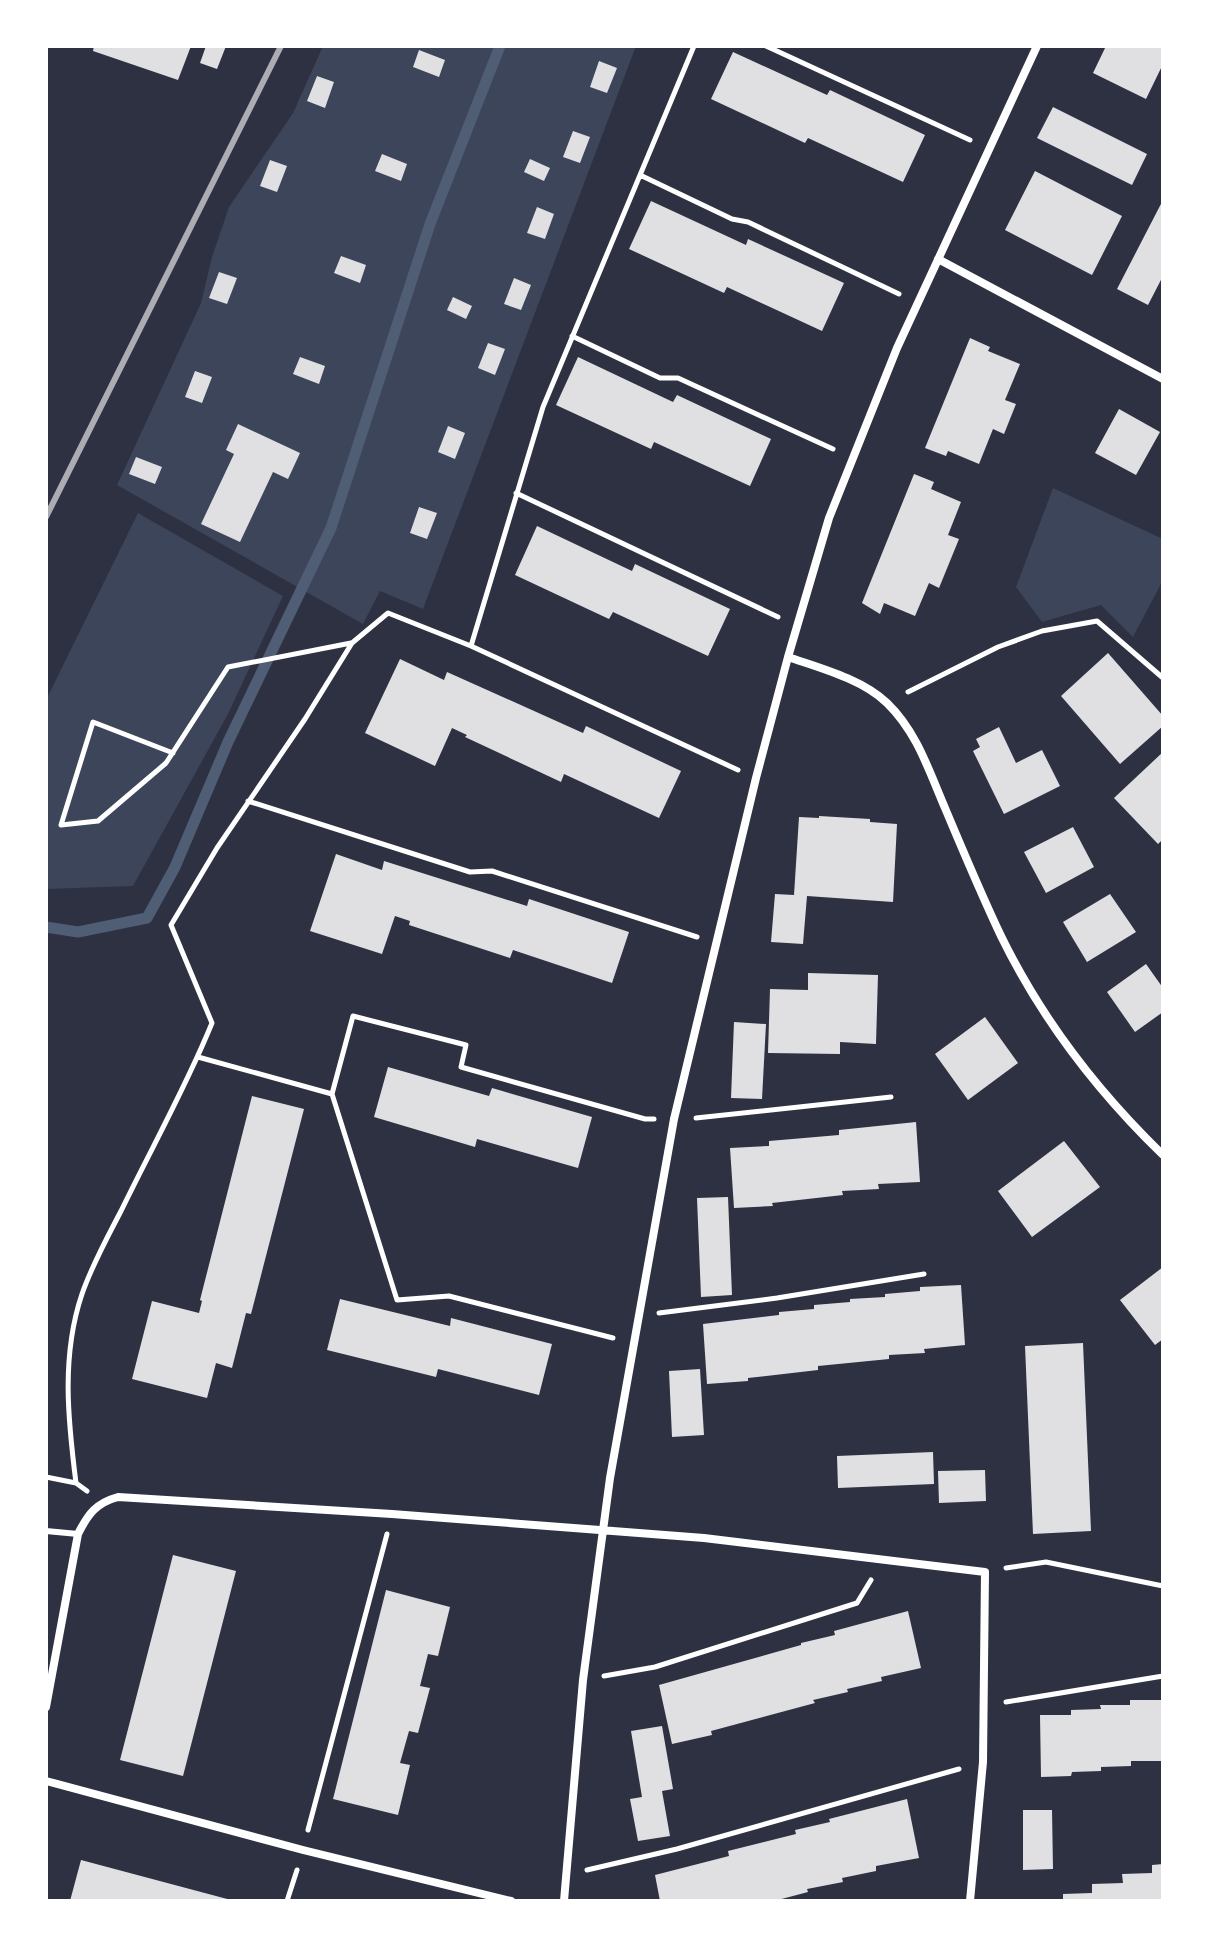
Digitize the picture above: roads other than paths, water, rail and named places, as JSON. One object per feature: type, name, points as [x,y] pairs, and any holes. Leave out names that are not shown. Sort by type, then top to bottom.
[{"type":"street","points":[[564,1901],[583,1680],[602,1529],[638,1315],[674,1119],[756,778],[829,518],[852,457],[938,259],[1037,46]]},
{"type":"street","points":[[938,259],[1163,379]]},
{"type":"street","points":[[788,657],[849,681],[887,703],[914,736],[1002,938],[1036,999],[1087,1072],[1163,1155]]},
{"type":"street","points":[[46,1707],[78,1534],[85,1519],[100,1502],[118,1497],[719,1539],[985,1572],[983,1762],[970,1901]]},
{"type":"street","points":[[46,1781],[303,1850],[511,1901]]},
{"type":"lane","points":[[46,1531],[78,1534]]},
{"type":"waterway","points":[[46,927],[78,932],[147,918],[175,867],[228,742],[331,528],[430,224],[500,46]]},
{"type":"railway","points":[[46,517],[281,46]]}]
